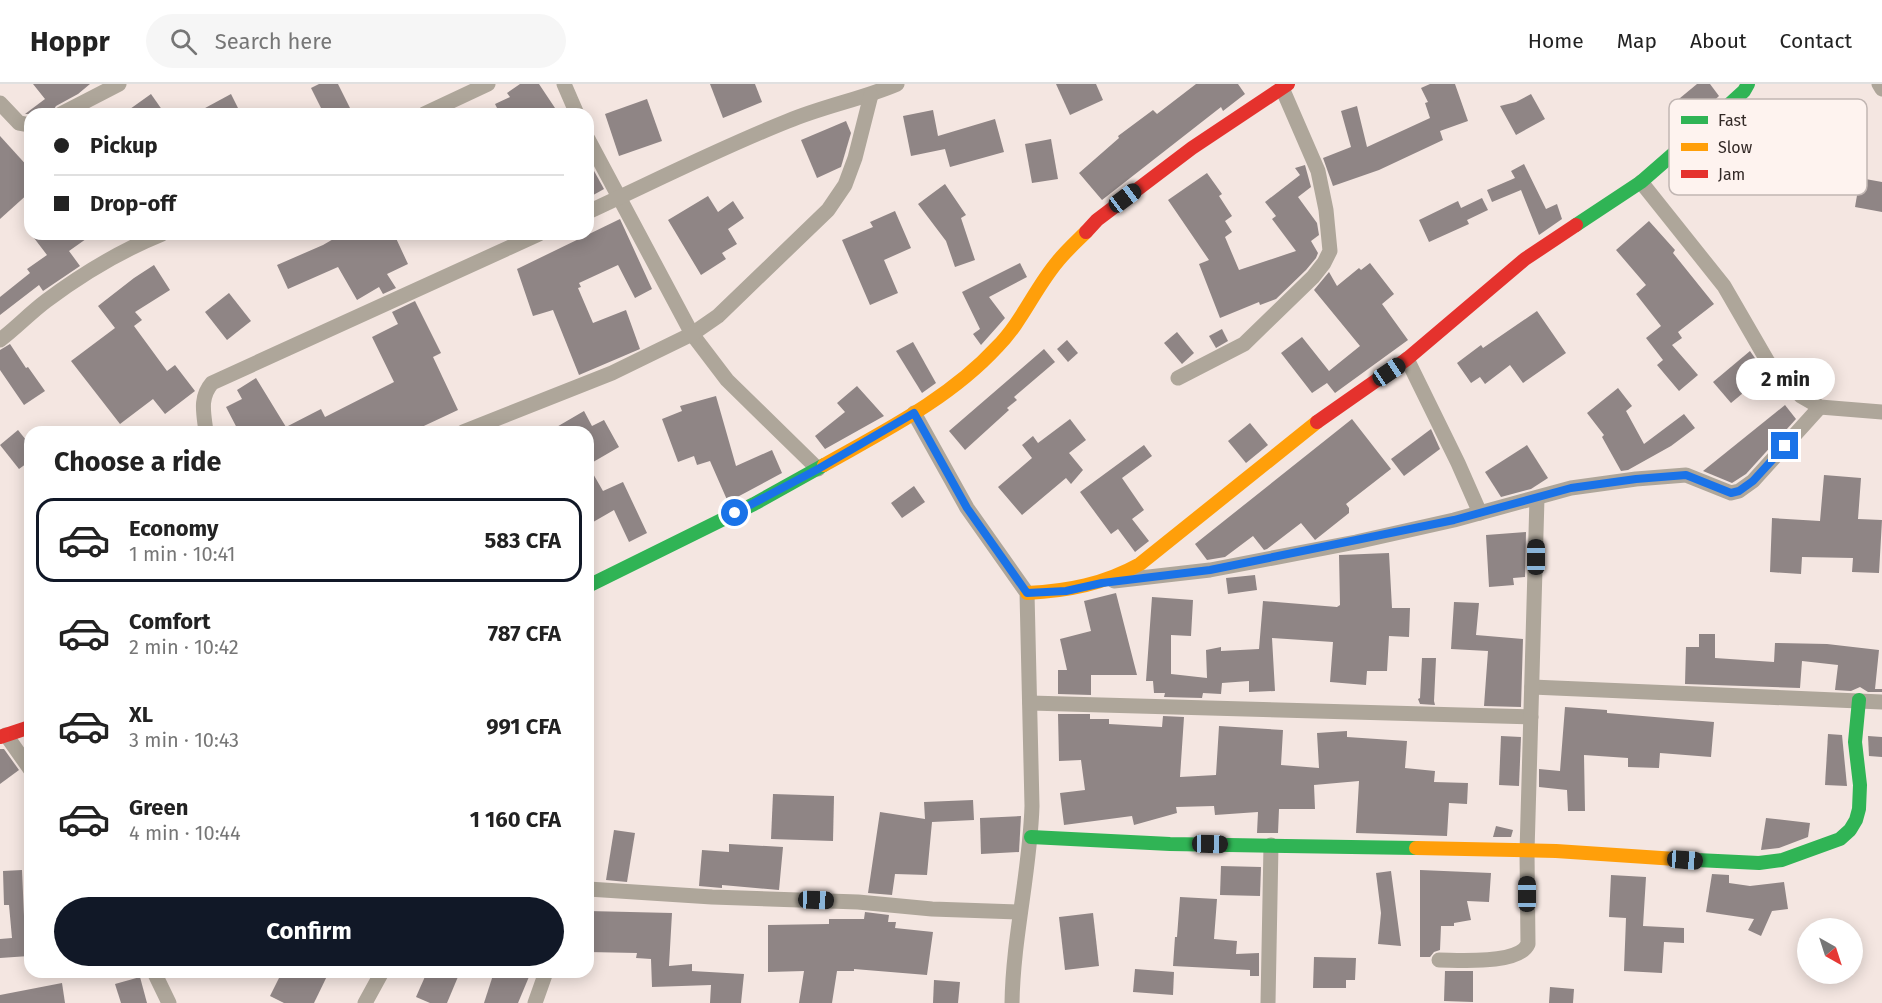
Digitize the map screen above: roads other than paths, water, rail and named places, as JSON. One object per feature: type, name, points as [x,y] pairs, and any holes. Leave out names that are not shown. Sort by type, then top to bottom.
[{"type":"street","points":[[73,108],[119,84]]},
{"type":"street","points":[[437,108],[488,84]]},
{"type":"street","points":[[564,84],[574,108]]},
{"type":"street","points":[[594,209],[736,141],[792,119],[871,95],[897,84]]},
{"type":"street","points":[[1735,99],[1748,84]]},
{"type":"street","points":[[1880,84],[1882,89]]},
{"type":"street","points":[[594,583],[754,504],[914,413],[951,389],[996,349],[1022,316],[1057,262],[1097,220],[1192,148],[1285,86],[1318,171],[1330,251],[1313,277],[1244,344],[1178,378]]},
{"type":"street","points":[[478,426],[612,373],[692,334],[718,316],[828,210],[845,186],[855,158],[871,95]]},
{"type":"street","points":[[0,103],[19,123],[24,124]]},
{"type":"street","points":[[594,150],[692,334],[727,380],[818,469]]},
{"type":"street","points":[[1102,583],[1125,574],[1140,564],[1332,410],[1407,359],[1525,259],[1641,182],[1669,158]]},
{"type":"street","points":[[1641,182],[1724,286],[1768,362],[1801,396],[1820,407],[1882,412]]},
{"type":"street","points":[[0,340],[44,302],[80,277],[147,240]]},
{"type":"street","points":[[205,426],[203,398],[206,390],[212,384],[305,339],[526,240]]},
{"type":"street","points":[[1407,359],[1480,513]]},
{"type":"street","points":[[1027,593],[1066,591],[1102,583],[1210,570],[1356,542],[1480,513],[1571,488],[1668,475],[1686,475],[1731,493],[1739,491],[1753,481],[1820,407]]},
{"type":"street","points":[[914,413],[967,508],[1027,593],[1031,837],[1019,912],[1012,1003]]},
{"type":"street","points":[[1438,960],[1476,961],[1514,956],[1521,954],[1528,944],[1527,852],[1537,498]]},
{"type":"street","points":[[1532,687],[1882,702]]},
{"type":"street","points":[[1031,837],[1170,844],[1556,851],[1706,861],[1782,860],[1840,839],[1848,834],[1856,824],[1861,788],[1855,749],[1859,700]]},
{"type":"street","points":[[1030,703],[1531,717]]},
{"type":"street","points":[[24,729],[3,736],[24,762]]},
{"type":"street","points":[[1268,1003],[1271,845]]},
{"type":"street","points":[[594,889],[1019,912]]},
{"type":"street","points":[[157,978],[169,1003]]},
{"type":"street","points":[[365,1003],[379,978]]},
{"type":"street","points":[[535,1003],[544,978]]}]
